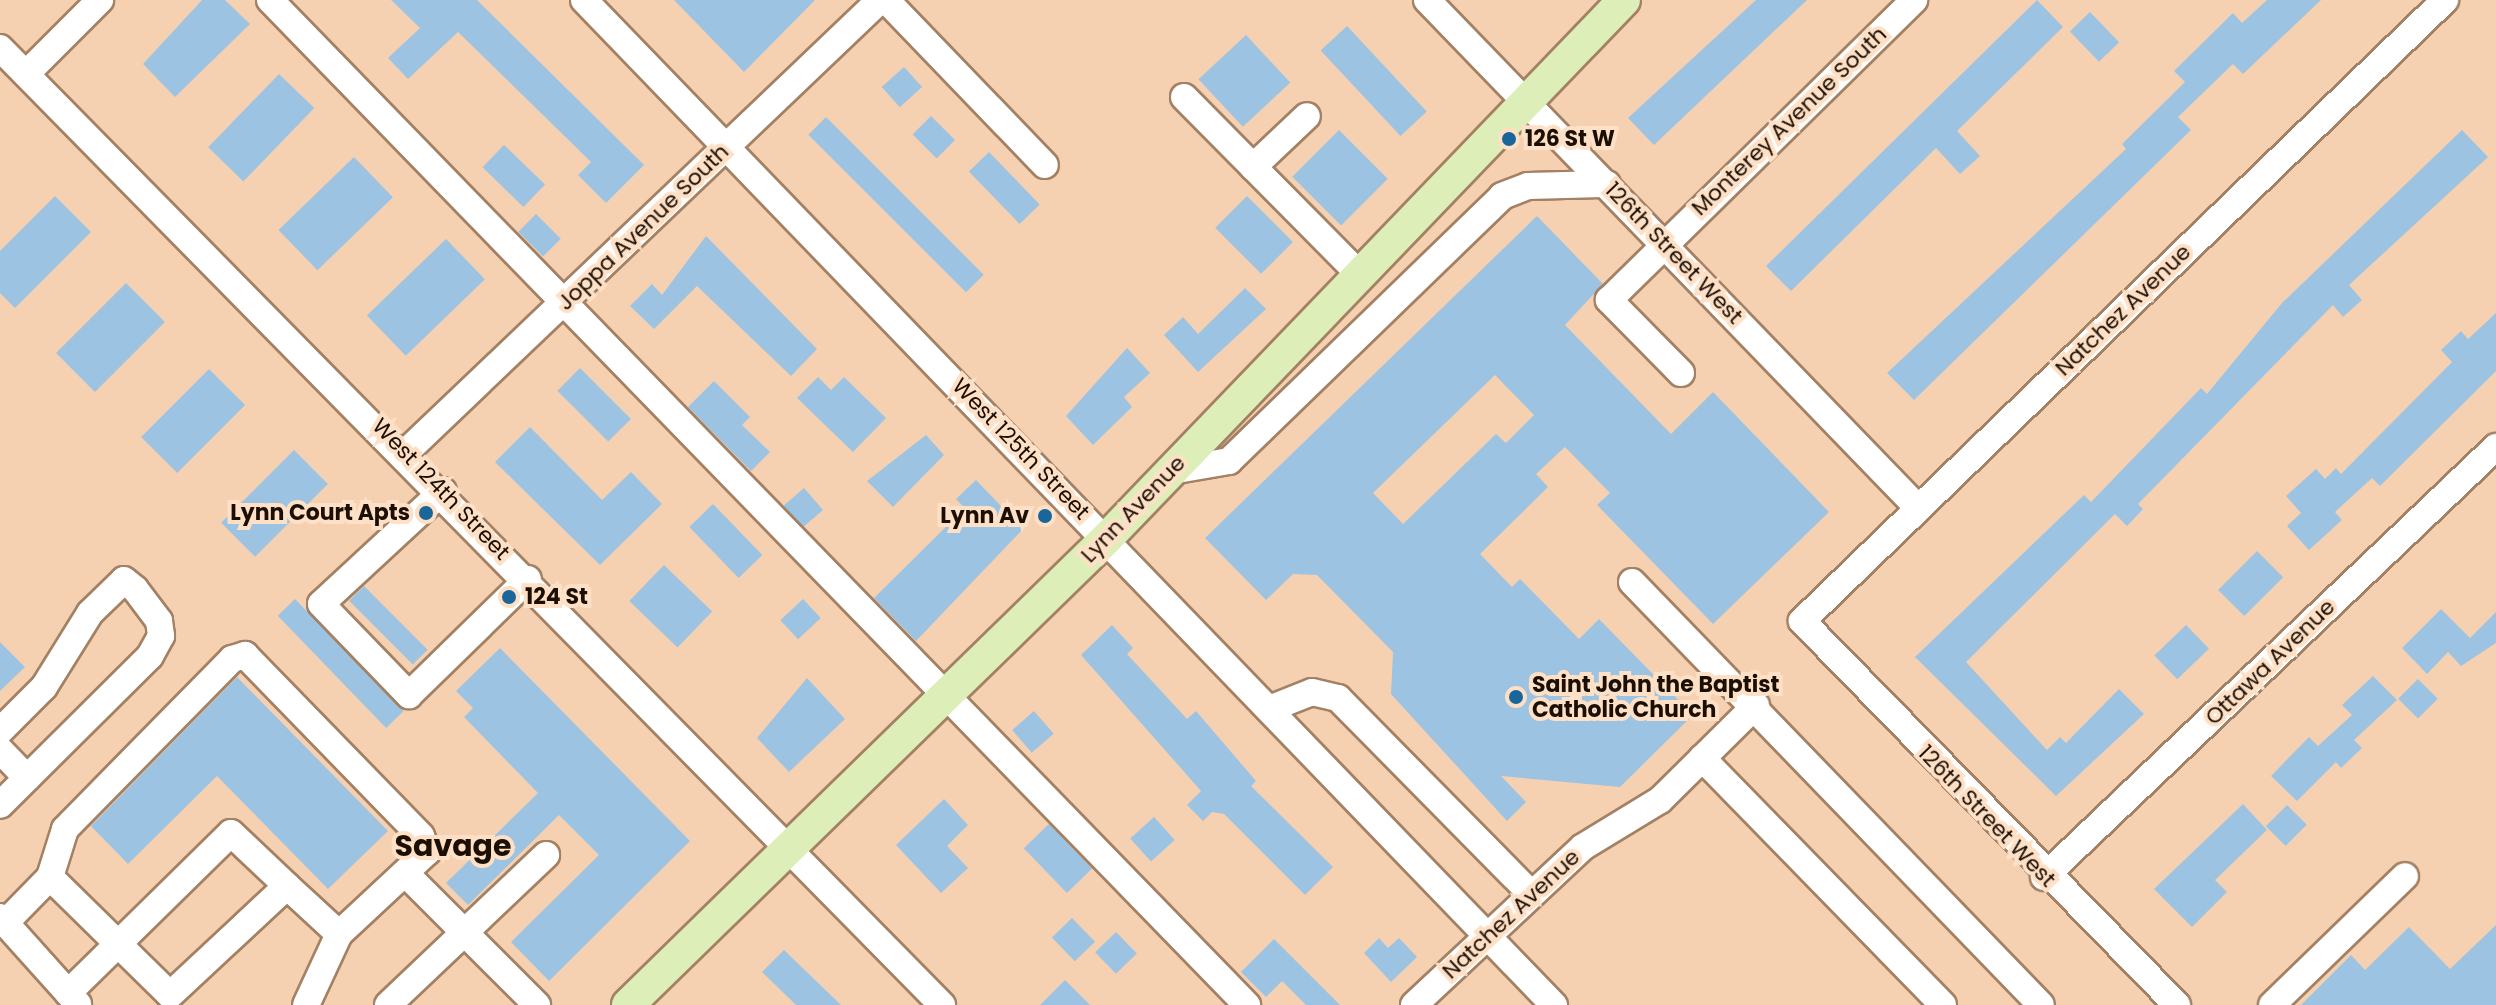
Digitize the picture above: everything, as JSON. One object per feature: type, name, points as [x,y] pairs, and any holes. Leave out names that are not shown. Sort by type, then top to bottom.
[{"type":"main road","name":"Lynn Avenue","points":[[632,1004],[1107,538],[1358,273],[1624,0]]},
{"type":"street","points":[[26,74],[100,0]]},
{"type":"street","points":[[270,0],[1247,1005]]},
{"type":"street","name":"West 125th Street","points":[[584,0],[728,145],[1554,1005]]},
{"type":"street","name":"Joppa Avenue South","points":[[405,453],[880,0]]},
{"type":"street","points":[[886,0],[1045,165]]},
{"type":"street","name":"126th Street West","points":[[1427,0],[1918,508]]},
{"type":"street","name":"Monterey Avenue South","points":[[1681,373],[1609,300],[1663,243],[1914,0]]},
{"type":"street","name":"Natchez Avenue","points":[[1802,621],[2445,0]]},
{"type":"street","name":"West 124th Street","points":[[0,48],[443,491],[942,1005]]},
{"type":"street","points":[[1184,97],[1358,273]]},
{"type":"street","points":[[1253,167],[1307,116]]},
{"type":"street","points":[[1171,471],[1229,461],[1502,196],[1528,186],[1607,184]]},
{"type":"street","name":"Ottawa Avenue","points":[[2044,877],[2496,447]]},
{"type":"street","points":[[443,491],[321,604],[409,695],[528,579]]},
{"type":"street","points":[[0,731],[44,687],[90,613],[124,580],[135,589],[161,636],[122,687],[0,805]]},
{"type":"street","points":[[1632,582],[1756,705],[2041,1005]]},
{"type":"street","name":"126th Street West","points":[[1802,621],[2044,877],[2177,1005]]},
{"type":"street","points":[[306,1005],[339,934],[427,852],[421,836],[245,655],[232,659],[65,829],[50,877],[3,920],[73,999],[118,944],[231,833],[339,934]]},
{"type":"street","points":[[1269,709],[1312,692],[1338,698],[1531,894]]},
{"type":"street","name":"Natchez Avenue","points":[[1414,1005],[1583,847],[1660,800],[1756,705]]},
{"type":"street","points":[[0,750],[27,778]]},
{"type":"street","points":[[1702,758],[1943,1005]]},
{"type":"street","points":[[388,1005],[546,855]]},
{"type":"street","points":[[405,873],[537,1005]]},
{"type":"street","points":[[2272,1005],[2405,876]]},
{"type":"street","points":[[50,877],[170,995],[287,886]]},
{"type":"building","points":[[202,0],[225,0],[250,24],[175,97],[143,64]]},
{"type":"building","points":[[391,0],[477,0],[644,165],[606,203],[578,175],[591,162],[458,32],[408,79],[388,58],[420,28]]},
{"type":"building","points":[[674,0],[815,0],[744,72]]},
{"type":"building","points":[[1756,0],[1807,0],[1654,145],[1628,118]]},
{"type":"building","points":[[2037,0],[2063,27],[1957,131],[1980,156],[1960,174],[1936,148],[1791,291],[1766,266]]},
{"type":"building","points":[[2267,0],[2321,0],[2243,74],[2233,64],[2178,117],[2191,130],[1914,400],[1887,373],[2126,149],[2122,144],[2185,82],[2174,71],[2233,13],[2242,23]]},
{"type":"building","points":[[2090,12],[2119,42],[2099,62],[2070,31]]},
{"type":"building","points":[[1347,26],[1427,112],[1400,136],[1321,51]]},
{"type":"building","points":[[1246,35],[1290,83],[1243,127],[1198,79]]},
{"type":"building","points":[[904,67],[922,87],[900,107],[882,87]]},
{"type":"building","points":[[279,74],[314,108],[243,181],[208,147]]},
{"type":"building","points":[[931,116],[955,140],[937,158],[913,134]]},
{"type":"building","points":[[826,117],[984,275],[966,292],[808,135]]},
{"type":"building","points":[[1339,130],[1388,179],[1341,225],[1292,177]]},
{"type":"building","points":[[2462,130],[2488,157],[2349,285],[2362,300],[2343,317],[2333,305],[2138,504],[2143,509],[2127,526],[2115,514],[1966,662],[2047,750],[2060,737],[2066,743],[2119,689],[2144,714],[2056,796],[1915,657],[2084,495],[2091,502],[2201,388],[2207,394],[2282,303]]},
{"type":"building","points":[[504,145],[545,185],[523,207],[482,167]]},
{"type":"building","points":[[989,152],[1040,205],[1020,224],[969,171]]},
{"type":"building","points":[[354,157],[393,197],[317,270],[278,230]]},
{"type":"building","points":[[55,196],[91,232],[15,308],[0,293],[0,251]]},
{"type":"building","points":[[1247,196],[1293,242],[1261,274],[1215,228]]},
{"type":"building","points":[[536,214],[561,239],[543,256],[518,232]]},
{"type":"building","points":[[1537,216],[1603,284],[1565,325],[1671,434],[1713,392],[1829,512],[1713,624],[1597,505],[1610,493],[1565,447],[1536,474],[1548,487],[1480,554],[1512,587],[1520,579],[1579,639],[1599,619],[1693,715],[1620,787],[1501,776],[1526,802],[1507,821],[1391,694],[1393,652],[1317,575],[1293,574],[1266,600],[1205,538]],"holes":[[[1495,375],[1534,415],[1506,443],[1496,434],[1403,524],[1373,493]]]},
{"type":"building","points":[[706,236],[817,349],[791,376],[697,286],[654,329],[630,306],[652,284],[662,295]]},
{"type":"building","points":[[446,239],[485,279],[406,356],[367,315]]},
{"type":"building","points":[[126,283],[165,322],[95,392],[56,353]]},
{"type":"building","points":[[1245,288],[1266,309],[1198,372],[1164,335],[1183,317],[1198,334]]},
{"type":"building","points":[[2496,313],[2496,371],[2380,486],[2372,478],[2335,512],[2342,520],[2309,550],[2287,526],[2301,513],[2286,496],[2316,469],[2325,479],[2336,468],[2341,474],[2452,362],[2441,350],[2461,331],[2468,339]]},
{"type":"building","points":[[1127,348],[1150,373],[1124,397],[1132,407],[1093,445],[1066,416]]},
{"type":"building","points":[[580,368],[631,419],[608,442],[557,391]]},
{"type":"building","points":[[209,369],[245,405],[177,473],[141,437]]},
{"type":"building","points":[[818,377],[831,390],[844,377],[886,418],[853,452],[797,398]]},
{"type":"building","points":[[714,381],[750,417],[742,425],[770,452],[751,471],[688,407]]},
{"type":"building","points":[[530,427],[602,500],[631,472],[662,504],[600,565],[495,462]]},
{"type":"building","points":[[926,435],[944,455],[893,507],[867,481]]},
{"type":"building","points":[[294,450],[328,484],[255,557],[221,523]]},
{"type":"building","points":[[976,480],[1023,529],[916,641],[874,598],[965,508],[956,499]]},
{"type":"building","points":[[804,488],[823,510],[803,528],[784,506]]},
{"type":"building","points":[[713,504],[762,555],[739,578],[689,527]]},
{"type":"building","points":[[2257,551],[2283,577],[2244,616],[2218,590]]},
{"type":"building","points":[[664,565],[712,612],[677,648],[629,601]]},
{"type":"building","points":[[364,586],[428,650],[413,664],[349,601]]},
{"type":"building","points":[[295,599],[403,711],[386,728],[278,616]]},
{"type":"building","points":[[803,599],[821,618],[798,639],[780,620]]},
{"type":"building","points":[[2441,609],[2470,638],[2496,612],[2496,643],[2461,666],[2448,652],[2427,674],[2402,648]]},
{"type":"building","points":[[1112,625],[1133,648],[1127,654],[1187,719],[1196,711],[1256,781],[1251,786],[1333,867],[1305,895],[1224,814],[1212,812],[1203,821],[1187,805],[1201,791],[1081,655]]},
{"type":"building","points":[[2186,625],[2209,649],[2177,679],[2154,656]]},
{"type":"building","points":[[0,642],[25,667],[0,691]]},
{"type":"building","points":[[500,648],[690,841],[549,981],[511,942],[599,855],[559,815],[468,905],[446,883],[538,793],[464,717],[473,708],[456,691]]},
{"type":"building","points":[[2373,676],[2397,700],[2354,740],[2362,748],[2341,768],[2336,762],[2297,801],[2271,776],[2309,737],[2318,746],[2352,715],[2342,705]]},
{"type":"building","points":[[237,677],[388,831],[328,889],[217,776],[128,864],[91,826]]},
{"type":"building","points":[[807,678],[845,719],[789,772],[757,738]]},
{"type":"building","points":[[2418,679],[2438,699],[2418,719],[2398,699]]},
{"type":"building","points":[[1034,711],[1054,734],[1032,753],[1012,730]]},
{"type":"building","points":[[944,799],[968,825],[947,846],[968,868],[941,893],[896,845]]},
{"type":"building","points":[[2243,804],[2267,830],[2215,880],[2227,892],[2192,927],[2154,889]]},
{"type":"building","points":[[2287,805],[2307,825],[2286,846],[2266,826]]},
{"type":"building","points":[[1154,817],[1175,840],[1151,861],[1130,838]]},
{"type":"building","points":[[1049,824],[1092,869],[1067,893],[1024,848]]},
{"type":"building","points":[[1072,918],[1095,942],[1075,961],[1052,937]]},
{"type":"building","points":[[2496,925],[2496,1005],[2301,1005],[2351,955],[2365,970],[2409,927],[2450,969]]},
{"type":"building","points":[[1116,932],[1137,954],[1116,974],[1095,952]]},
{"type":"building","points":[[1379,938],[1388,948],[1399,938],[1417,957],[1391,982],[1364,953]]},
{"type":"building","points":[[1274,939],[1340,1005],[1306,1005],[1282,981],[1266,997],[1241,972]]},
{"type":"building","points":[[784,950],[841,1005],[796,1005],[762,972]]},
{"type":"building","points":[[1065,980],[1090,1005],[1040,1005]]},
{"type":"place","name":"126 St W","points":[[1509,139]]},
{"type":"place","name":"Lynn Court Apts","points":[[426,513]]},
{"type":"place","name":"Lynn Av","points":[[1045,516]]},
{"type":"place","name":"124 St","points":[[509,597]]},
{"type":"place","name":"Saint John the Baptist Catholic Church","points":[[1516,697]]},
{"type":"district","name":"Savage","points":[[453,846]]}]
